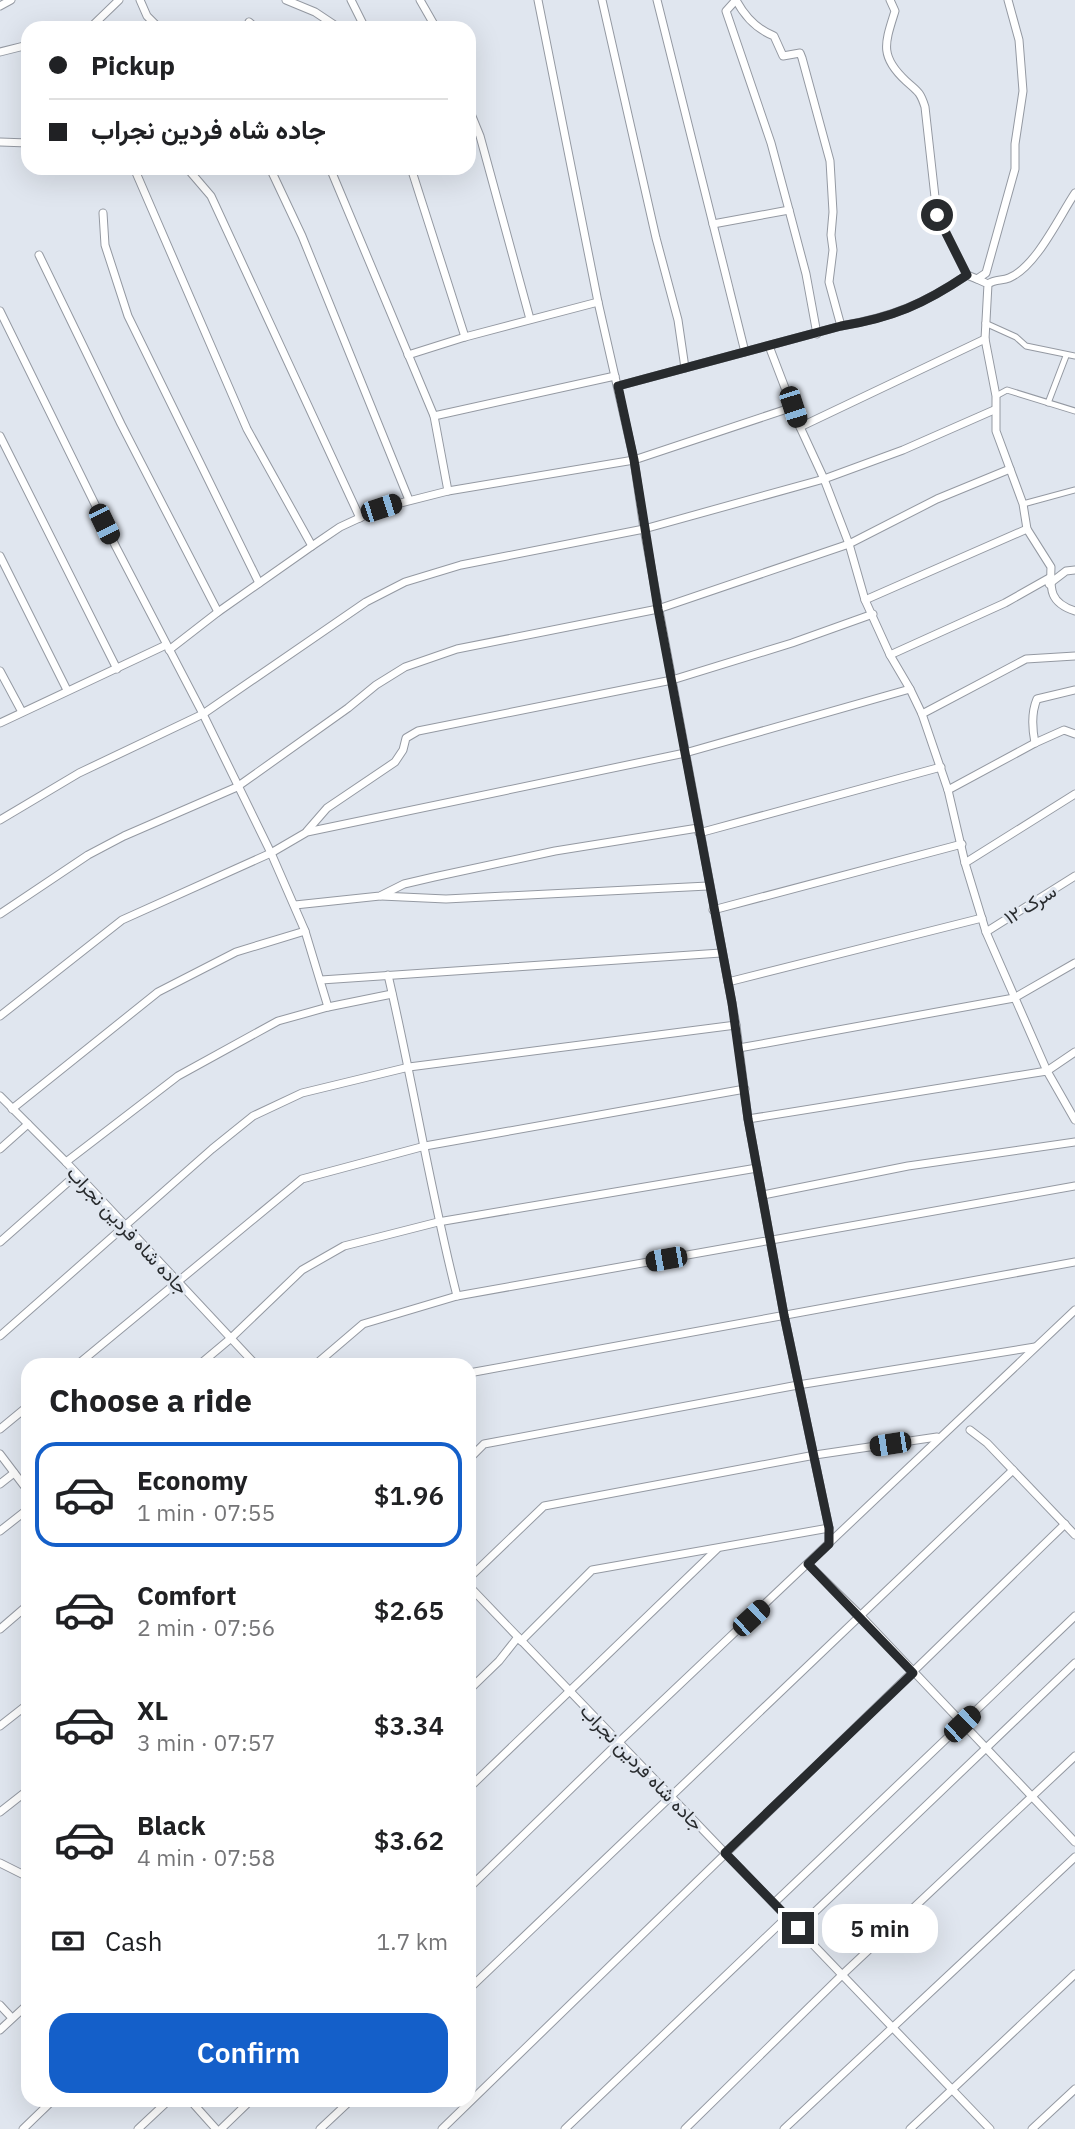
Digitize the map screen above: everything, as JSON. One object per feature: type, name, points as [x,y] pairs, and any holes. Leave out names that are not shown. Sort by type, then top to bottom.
[{"type":"street","points":[[0,6],[11,0]]},
{"type":"street","points":[[97,21],[119,0]]},
{"type":"street","points":[[140,0],[152,21]]},
{"type":"street","points":[[286,0],[328,21]]},
{"type":"street","points":[[351,0],[362,21]]},
{"type":"street","points":[[420,0],[432,21]]},
{"type":"street","points":[[538,0],[597,302],[634,460],[708,886],[736,1025],[748,1119],[784,1315],[829,1528],[829,1544]]},
{"type":"street","points":[[603,0],[656,238],[678,320],[685,368]]},
{"type":"street","points":[[657,0],[745,352]]},
{"type":"street","points":[[817,334],[806,274],[771,143],[726,11],[736,0],[744,15],[774,36],[783,55],[800,53],[830,161],[833,250],[829,282],[841,326]]},
{"type":"street","points":[[890,0],[895,11],[887,34],[886,57],[899,74],[920,92],[925,107],[937,215],[967,275],[988,284]]},
{"type":"street","points":[[977,279],[986,273],[1016,169],[1015,144],[1023,91],[1019,40],[1008,0]]},
{"type":"street","points":[[0,52],[21,47]]},
{"type":"street","points":[[476,126],[530,319]]},
{"type":"street","points":[[0,142],[21,143]]},
{"type":"street","points":[[137,175],[247,429],[312,546]]},
{"type":"street","points":[[193,175],[211,196],[360,518]]},
{"type":"street","points":[[273,175],[302,236],[409,500]]},
{"type":"street","points":[[333,175],[434,416],[448,491]]},
{"type":"street","points":[[413,175],[465,337]]},
{"type":"street","points":[[988,284],[1009,278],[1033,257],[1075,193]]},
{"type":"street","points":[[713,224],[789,209]]},
{"type":"street","points":[[103,213],[105,244],[128,316],[260,583]]},
{"type":"street","points":[[38,255],[218,612]]},
{"type":"street","points":[[618,386],[904,311],[944,291],[967,275]]},
{"type":"street","points":[[988,284],[985,339],[996,396],[996,431],[1023,503],[1027,530],[1051,567],[1052,594],[1067,608],[1075,611]]},
{"type":"street","points":[[408,355],[597,302]]},
{"type":"street","points":[[0,311],[271,853],[305,931],[328,1007]]},
{"type":"street","points":[[985,323],[1016,337],[1026,346],[1075,356]]},
{"type":"street","points":[[800,427],[985,339]]},
{"type":"street","points":[[769,346],[849,544],[865,600],[890,655],[922,714],[948,790],[965,863],[986,932],[1047,1071],[1075,1121]]},
{"type":"street","points":[[1048,403],[1066,356]]},
{"type":"street","points":[[434,416],[615,376]]},
{"type":"street","points":[[996,396],[1007,390],[1075,411]]},
{"type":"street","points":[[0,723],[67,690],[168,648],[340,527],[360,518],[409,500],[448,491],[634,460],[793,407]]},
{"type":"street","points":[[0,820],[79,773],[203,714],[366,602],[405,582],[461,565],[644,529],[824,479],[902,450],[994,410]]},
{"type":"street","points":[[0,436],[117,669]]},
{"type":"street","points":[[0,914],[100,849],[237,786],[405,667],[457,649],[658,609],[849,544],[937,499],[1010,469]]},
{"type":"street","points":[[1023,503],[1075,490]]},
{"type":"street","points":[[865,600],[1027,530]]},
{"type":"street","points":[[0,556],[67,690]]},
{"type":"street","points":[[890,655],[1005,603],[1066,570],[1075,570]]},
{"type":"street","points":[[0,1016],[122,920],[271,853],[306,832],[327,808],[395,762],[407,738],[418,731],[672,680],[792,643],[873,614]]},
{"type":"street","points":[[922,714],[1026,659],[1075,656]]},
{"type":"street","points":[[0,671],[22,712]]},
{"type":"street","points":[[306,832],[685,753],[910,689]]},
{"type":"street","points":[[1035,743],[1032,730],[1037,699],[1075,691]]},
{"type":"street","points":[[948,790],[1064,730],[1075,734]]},
{"type":"street","points":[[380,896],[404,884],[434,877],[555,852],[698,830],[941,767]]},
{"type":"street","points":[[965,863],[1075,794]]},
{"type":"street","points":[[713,910],[962,844]]},
{"type":"street","name":"سرک ۱۲","points":[[986,932],[1075,876]]},
{"type":"street","points":[[295,905],[380,896],[446,899],[708,886]]},
{"type":"street","points":[[728,982],[982,918]]},
{"type":"street","points":[[12,1109],[158,992],[236,952],[305,931]]},
{"type":"street","points":[[321,980],[721,953]]},
{"type":"street","points":[[739,1048],[1014,998],[1075,963]]},
{"type":"street","points":[[388,975],[409,1066],[438,1222],[457,1296]]},
{"type":"street","points":[[66,1163],[178,1076],[278,1021],[328,1007],[392,995]]},
{"type":"street","points":[[0,1336],[253,1116],[302,1093],[409,1066],[736,1025]]},
{"type":"street","points":[[748,1119],[1047,1071],[1075,1052]]},
{"type":"street","points":[[85,1358],[302,1179],[425,1146],[745,1089]]},
{"type":"street","name":"جاده شاه فردین نجراب","points":[[0,1096],[249,1358]]},
{"type":"street","points":[[0,1149],[28,1124]]},
{"type":"street","points":[[763,1195],[908,1166],[1075,1142]]},
{"type":"street","points":[[207,1358],[302,1270],[344,1246],[438,1222],[757,1168]]},
{"type":"street","points":[[0,1242],[76,1175]]},
{"type":"street","points":[[323,1358],[363,1324],[457,1296],[1075,1186]]},
{"type":"street","points":[[476,1372],[1075,1262]]},
{"type":"street","points":[[476,1881],[1075,1310]]},
{"type":"street","points":[[476,1452],[484,1444],[798,1385],[1035,1347]]},
{"type":"street","points":[[0,1429],[21,1412]]},
{"type":"street","points":[[970,1430],[987,1443],[1075,1535]]},
{"type":"street","points":[[476,1571],[544,1506],[815,1455],[939,1437]]},
{"type":"street","points":[[0,1454],[21,1481]]},
{"type":"street","points":[[476,1982],[1013,1470]]},
{"type":"street","points":[[0,1484],[15,1473]]},
{"type":"street","points":[[0,1531],[21,1514]]},
{"type":"street","points":[[476,2096],[1065,1524]]},
{"type":"street","points":[[476,1683],[592,1570],[829,1528]]},
{"type":"street","points":[[476,1781],[716,1549]]},
{"type":"street","points":[[808,1564],[861,1616],[1075,1842]]},
{"type":"street","name":"جاده شاه فردین نجراب","points":[[476,1593],[990,2129]]},
{"type":"street","points":[[0,1629],[21,1614]]},
{"type":"street","points":[[774,1903],[1075,1616]]},
{"type":"street","points":[[798,1928],[1075,1663]]},
{"type":"street","points":[[0,1726],[21,1709]]},
{"type":"street","points":[[685,2129],[843,1974],[1075,1756]]},
{"type":"street","points":[[0,1812],[21,1796]]},
{"type":"street","points":[[785,2129],[1075,1857]]},
{"type":"street","points":[[0,1863],[21,1874]]},
{"type":"street","points":[[565,2129],[787,1917]]},
{"type":"street","points":[[910,2129],[1075,1974]]},
{"type":"street","points":[[0,2005],[12,2018]]},
{"type":"street","points":[[0,2030],[21,2010]]},
{"type":"street","points":[[1032,2129],[1075,2088]]},
{"type":"street","points":[[23,2129],[46,2107]]},
{"type":"street","points":[[138,2129],[162,2107]]},
{"type":"street","points":[[197,2107],[218,2129],[243,2107]]},
{"type":"street","points":[[320,2129],[344,2107]]},
{"type":"street","points":[[442,2129],[465,2107]]},
{"type":"route","points":[[798,1928],[725,1853],[913,1673],[808,1564],[829,1544],[829,1528],[770,1240],[748,1119],[736,1025],[658,609],[634,460],[618,386],[841,326],[875,320],[904,311],[944,291],[967,275],[937,215]]}]
